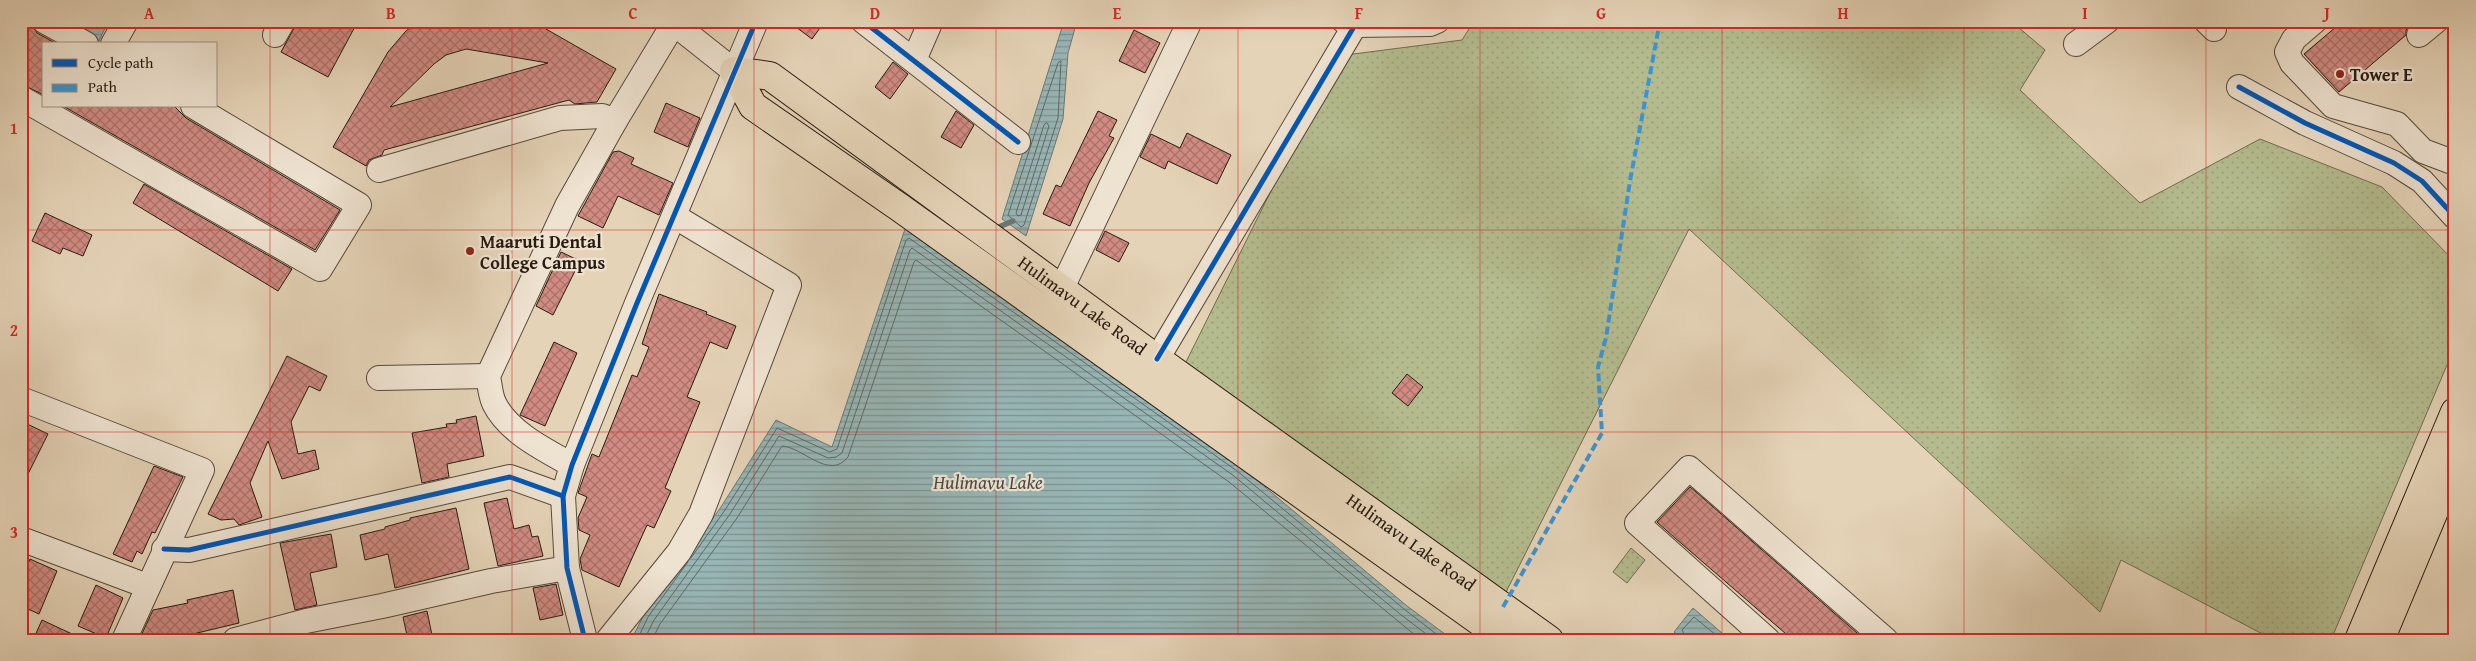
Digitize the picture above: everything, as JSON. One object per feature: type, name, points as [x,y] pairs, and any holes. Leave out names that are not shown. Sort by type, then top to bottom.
[{"type":"main road","name":"Hulimavu Lake Road","points":[[734,71],[770,76],[1157,360],[1549,640]]},
{"type":"main road","name":"Hulimavu Lake Road","points":[[734,71],[753,106],[1007,284],[1506,640]]},
{"type":"main road","points":[[2359,640],[2455,412]]},
{"type":"main road","points":[[2380,640],[2455,461]]},
{"type":"street","points":[[44,21],[82,42]]},
{"type":"street","points":[[114,42],[126,21]]},
{"type":"street","points":[[586,640],[567,568],[563,496],[572,465],[756,21]]},
{"type":"street","points":[[863,21],[1018,142]]},
{"type":"street","points":[[914,60],[930,21]]},
{"type":"street","points":[[1045,311],[1061,290],[1190,21]]},
{"type":"street","points":[[1157,360],[1349,23],[1430,24],[1436,21]]},
{"type":"street","points":[[2076,44],[2107,21]]},
{"type":"street","points":[[2315,21],[2294,39],[2288,52],[2292,63],[2333,106],[2397,124],[2424,151],[2455,162]]},
{"type":"street","points":[[572,465],[535,442],[508,422],[495,404],[488,376],[567,206],[673,22],[734,71]]},
{"type":"street","points":[[2239,87],[2305,123],[2394,163],[2422,181],[2455,217]]},
{"type":"street","points":[[21,98],[320,270],[360,204],[196,108]]},
{"type":"street","points":[[379,170],[560,118],[602,116],[615,121]]},
{"type":"street","points":[[608,640],[679,552],[701,514],[789,285],[674,216]]},
{"type":"street","points":[[379,378],[488,376]]},
{"type":"street","points":[[21,399],[202,470],[147,586],[124,640]]},
{"type":"street","points":[[1768,640],[1637,524],[1689,468],[1886,640]]},
{"type":"street","points":[[164,549],[189,550],[510,477],[563,496]]},
{"type":"street","points":[[21,539],[147,586]]},
{"type":"street","points":[[235,640],[306,621],[492,581],[567,568]]},
{"type":"green space","points":[[1474,21],[2011,21],[2045,50],[2020,90],[2140,203],[2260,139],[2382,187],[2455,262],[2455,346],[2331,640],[2274,640],[2121,560],[2100,612],[1689,229],[1505,594],[1185,364],[1338,56],[1462,40]]},
{"type":"green space","points":[[1631,548],[1645,560],[1627,583],[1613,572]]},
{"type":"water","points":[[61,21],[97,21],[106,26],[98,42]]},
{"type":"water","points":[[1064,21],[1077,21],[1068,53],[1063,119],[1026,236],[1002,219]]},
{"type":"water","name":"Hulimavu Lake","points":[[905,229],[1241,467],[1407,606],[1453,640],[631,640],[644,615],[721,507],[776,420],[832,447]]},
{"type":"water","points":[[1693,608],[1730,640],[1684,640],[1674,632]]},
{"type":"building","points":[[21,21],[30,21],[37,33],[53,42],[42,42],[42,94],[21,84]]},
{"type":"building","points":[[298,21],[358,21],[328,77],[281,52]]},
{"type":"building","points":[[418,21],[532,21],[616,69],[597,102],[575,104],[569,100],[384,150],[382,155],[369,160],[366,166],[333,147],[388,52],[405,32]],"holes":[[[466,49],[548,63],[390,107],[434,64],[446,55]]]},
{"type":"building","points":[[788,21],[825,21],[812,39]]},
{"type":"building","name":"Tower E","points":[[2343,21],[2414,21],[2406,30],[2406,35],[2339,92],[2304,54]]},
{"type":"building","points":[[1134,30],[1160,43],[1145,73],[1119,61]]},
{"type":"building","points":[[893,62],[908,74],[890,99],[875,87]]},
{"type":"building","points":[[666,103],[700,118],[688,147],[654,132]]},
{"type":"building","points":[[66,108],[176,108],[186,118],[340,210],[315,250]]},
{"type":"building","points":[[956,111],[974,125],[961,148],[941,137]]},
{"type":"building","points":[[1098,111],[1117,120],[1109,136],[1114,138],[1089,183],[1070,226],[1043,214],[1056,185],[1061,187]]},
{"type":"building","points":[[1187,133],[1231,155],[1217,184],[1168,161],[1165,169],[1140,157],[1151,134],[1180,148]]},
{"type":"building","points":[[619,151],[634,158],[631,164],[673,183],[659,215],[618,196],[603,228],[578,216],[613,152]]},
{"type":"building","points":[[144,184],[292,269],[278,291],[133,203]]},
{"type":"building","points":[[45,213],[92,235],[83,256],[63,248],[60,254],[32,241]]},
{"type":"building","points":[[1105,231],[1129,243],[1119,262],[1096,250]]},
{"type":"building","points":[[561,252],[580,261],[553,315],[536,306]]},
{"type":"building","points":[[659,294],[707,312],[706,314],[736,326],[727,349],[710,342],[687,397],[700,402],[665,488],[671,491],[654,528],[647,525],[619,587],[582,570],[580,559],[590,535],[579,530],[578,518],[587,497],[578,493],[592,454],[599,457],[632,375],[637,377],[649,347],[642,344]]},
{"type":"building","points":[[554,342],[577,353],[545,426],[520,415]]},
{"type":"building","points":[[287,356],[327,376],[320,391],[309,386],[291,422],[298,454],[315,450],[319,469],[282,479],[268,441],[250,483],[262,517],[239,525],[234,519],[221,520],[208,514]]},
{"type":"building","points":[[1407,374],[1423,387],[1408,406],[1392,393]]},
{"type":"building","points":[[476,416],[484,456],[447,464],[449,477],[422,483],[412,433],[447,427],[446,424],[457,423],[456,420]]},
{"type":"building","points":[[21,421],[48,434],[21,488]]},
{"type":"building","points":[[154,466],[183,477],[155,533],[152,532],[142,554],[137,551],[132,562],[113,554]]},
{"type":"building","points":[[1690,487],[1865,640],[1793,640],[1675,538],[1657,522]]},
{"type":"building","points":[[507,498],[514,529],[529,525],[532,537],[538,536],[543,556],[498,566],[484,503]]},
{"type":"building","points":[[456,508],[469,569],[395,588],[388,554],[365,560],[360,535],[385,529],[385,527],[410,520],[410,518]]},
{"type":"building","points":[[331,534],[337,567],[310,573],[317,605],[295,610],[280,543]]},
{"type":"building","points":[[30,559],[57,571],[39,614],[21,606],[21,580]]},
{"type":"building","points":[[556,584],[563,615],[540,620],[533,588]]},
{"type":"building","points":[[96,585],[123,598],[106,638],[78,626]]},
{"type":"building","points":[[233,590],[239,623],[168,640],[139,640],[153,610],[188,603],[187,600]]},
{"type":"building","points":[[427,611],[433,640],[408,640],[403,617]]},
{"type":"building","points":[[42,620],[85,640],[33,640]]},
{"type":"waterway","points":[[994,229],[1013,221]]},
{"type":"marked path","points":[[1503,607],[1602,433],[1598,367],[1606,338],[1630,181],[1660,21]]},
{"type":"cycle path","points":[[585,640],[567,568],[563,496],[572,465],[637,303],[756,21]]},
{"type":"cycle path","points":[[863,21],[1018,142]]},
{"type":"cycle path","points":[[1157,359],[1355,25]]},
{"type":"cycle path","points":[[2239,87],[2305,123],[2394,163],[2422,181],[2455,217]]},
{"type":"cycle path","points":[[164,549],[189,550],[510,477],[563,496]]},
{"type":"place","name":"Tower E","points":[[2340,74]]},
{"type":"place","name":"Maaruti Dental College Campus","points":[[470,251]]}]
